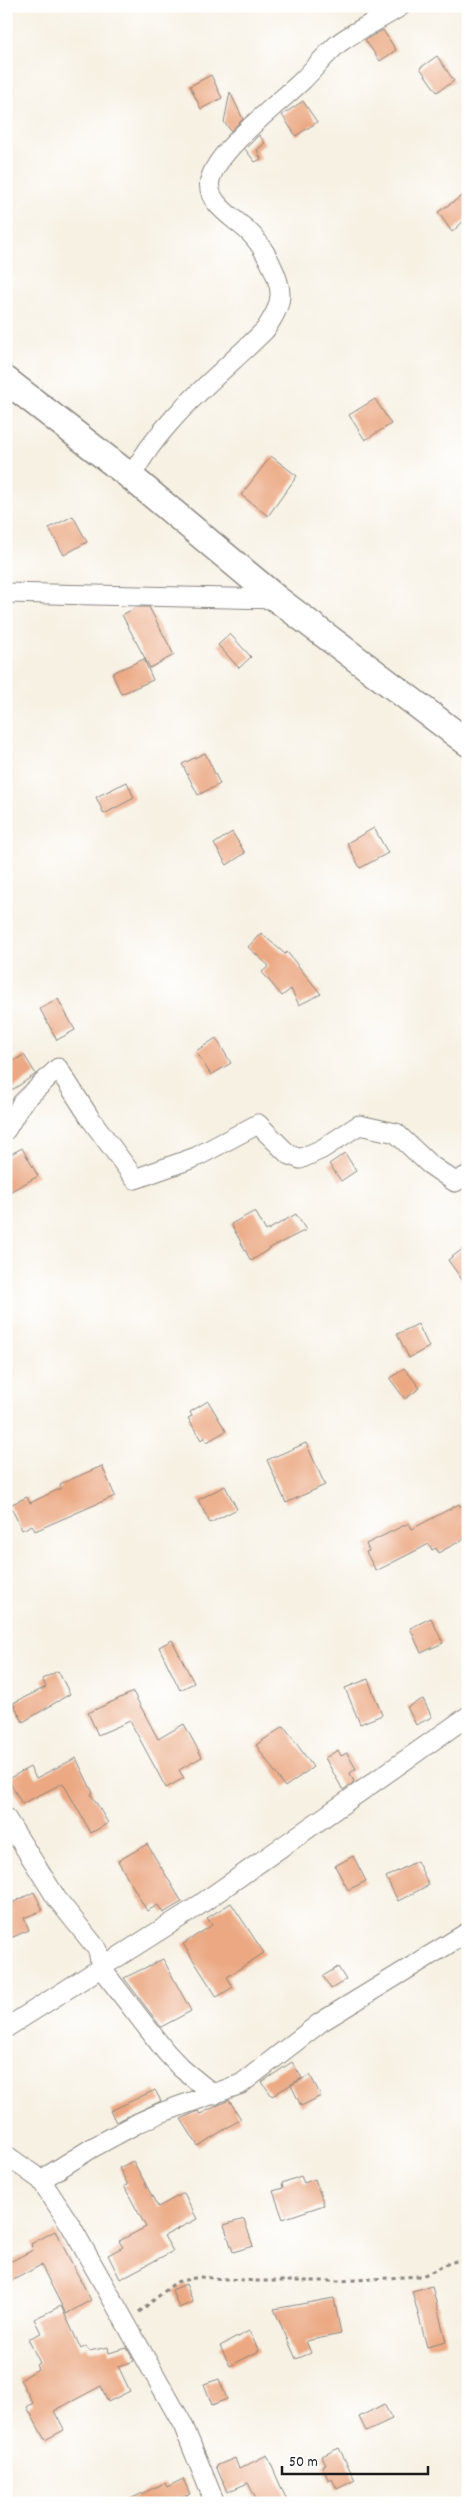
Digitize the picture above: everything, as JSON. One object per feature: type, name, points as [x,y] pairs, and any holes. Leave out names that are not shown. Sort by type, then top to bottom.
[{"type":"street","points":[[130,477],[144,452],[165,426],[265,330],[276,314],[280,295],[268,259],[250,233],[230,218],[216,201],[210,188],[210,180],[215,170],[232,145],[338,44],[363,26],[400,6]]},
{"type":"street","points":[[6,380],[130,477],[278,599],[468,743]]},
{"type":"street","points":[[6,593],[278,599]]},
{"type":"street","points":[[6,1130],[22,1103],[58,1068],[90,1118],[135,1179],[196,1157],[258,1124],[288,1154],[300,1159],[322,1149],[359,1125],[396,1133],[429,1164],[455,1182],[468,1175]]},
{"type":"street","points":[[6,2028],[195,1908],[468,1716]]},
{"type":"street","points":[[6,1818],[49,1888],[98,1950],[101,1968],[166,2052],[181,2068],[214,2094]]},
{"type":"street","points":[[41,2180],[138,2123],[250,2078],[321,2022],[468,1932]]},
{"type":"street","points":[[6,2155],[41,2180],[71,2226],[183,2425],[215,2503]]},
{"type":"path","points":[[125,2324],[176,2282],[199,2277],[266,2281],[339,2281],[421,2276],[431,2273],[452,2261],[468,2261]]},
{"type":"building","points":[[383,30],[396,50],[380,61],[365,40]]},
{"type":"building","points":[[437,56],[454,81],[437,92],[420,68]]},
{"type":"building","points":[[211,75],[222,98],[201,109],[190,86]]},
{"type":"building","points":[[230,92],[243,119],[231,131],[224,122]]},
{"type":"building","points":[[303,101],[317,122],[296,136],[282,115]]},
{"type":"building","points":[[259,135],[265,143],[257,150],[261,159],[255,162],[245,149]]},
{"type":"building","points":[[468,192],[468,217],[452,232],[438,212]]},
{"type":"building","points":[[375,399],[391,424],[365,440],[349,415]]},
{"type":"building","points":[[271,456],[297,476],[268,516],[241,495]]},
{"type":"building","points":[[73,516],[87,542],[64,555],[49,528]]},
{"type":"building","points":[[137,607],[149,607],[174,655],[150,668],[122,615]]},
{"type":"building","points":[[230,634],[251,657],[239,668],[218,645]]},
{"type":"building","points":[[144,659],[153,680],[121,694],[112,673]]},
{"type":"building","points":[[205,753],[220,784],[198,795],[182,764]]},
{"type":"building","points":[[127,782],[134,798],[104,814],[96,797]]},
{"type":"building","points":[[374,828],[388,853],[360,868],[347,843]]},
{"type":"building","points":[[232,832],[245,853],[227,865],[214,844]]},
{"type":"building","points":[[261,933],[285,954],[287,952],[321,994],[299,1005],[291,989],[282,996],[262,972],[269,966],[248,947]]},
{"type":"building","points":[[58,999],[75,1030],[57,1040],[40,1009]]},
{"type":"building","points":[[216,1038],[231,1063],[211,1075],[196,1051]]},
{"type":"building","points":[[24,1055],[36,1074],[6,1094],[6,1065]]},
{"type":"building","points":[[22,1148],[38,1176],[6,1194],[6,1157]]},
{"type":"building","points":[[345,1153],[356,1171],[341,1181],[329,1164]]},
{"type":"building","points":[[255,1211],[266,1231],[296,1214],[306,1230],[272,1247],[251,1261],[231,1224]]},
{"type":"building","points":[[468,1245],[468,1288],[448,1260]]},
{"type":"building","points":[[418,1324],[429,1347],[409,1358],[397,1334]]},
{"type":"building","points":[[404,1368],[420,1388],[405,1399],[390,1379]]},
{"type":"building","points":[[208,1401],[226,1431],[207,1442],[204,1437],[201,1440],[188,1418],[192,1416],[190,1412]]},
{"type":"building","points":[[306,1443],[325,1485],[286,1503],[267,1460]]},
{"type":"building","points":[[102,1466],[115,1496],[35,1531],[32,1525],[22,1530],[10,1505],[27,1497],[30,1503],[61,1488],[60,1484]]},
{"type":"building","points":[[225,1486],[237,1509],[210,1523],[198,1500]]},
{"type":"building","points":[[459,1504],[461,1507],[468,1504],[468,1537],[438,1553],[436,1548],[432,1550],[429,1544],[376,1571],[366,1552],[369,1551],[366,1544],[409,1523],[412,1529]]},
{"type":"building","points":[[431,1618],[443,1643],[421,1653],[410,1628]]},
{"type":"building","points":[[172,1640],[194,1683],[180,1690],[159,1647]]},
{"type":"building","points":[[58,1671],[70,1694],[23,1722],[13,1703],[46,1687],[42,1679]]},
{"type":"building","points":[[368,1679],[382,1715],[360,1724],[345,1688]]},
{"type":"building","points":[[133,1692],[158,1739],[184,1724],[202,1757],[179,1770],[184,1778],[166,1788],[130,1721],[98,1735],[88,1713]]},
{"type":"building","points":[[423,1699],[432,1717],[416,1725],[407,1707]]},
{"type":"building","points":[[284,1726],[313,1767],[285,1787],[256,1745]]},
{"type":"building","points":[[338,1750],[341,1756],[347,1753],[356,1769],[350,1773],[354,1782],[343,1790],[325,1758]]},
{"type":"building","points":[[76,1758],[93,1793],[91,1794],[108,1823],[91,1833],[63,1783],[22,1804],[8,1779],[30,1767],[36,1778]]},
{"type":"building","points":[[147,1844],[182,1902],[163,1913],[158,1905],[147,1911],[118,1861]]},
{"type":"building","points":[[353,1856],[366,1881],[348,1890],[335,1866]]},
{"type":"building","points":[[417,1861],[429,1885],[398,1901],[386,1877]]},
{"type":"building","points":[[34,1892],[43,1910],[24,1918],[29,1930],[6,1940],[6,1906]]},
{"type":"building","points":[[231,1903],[264,1953],[227,1977],[233,1987],[217,1997],[183,1944],[212,1925],[207,1918]]},
{"type":"building","points":[[163,1959],[191,2011],[161,2027],[124,1978]]},
{"type":"building","points":[[338,1967],[346,1980],[331,1989],[323,1976]]},
{"type":"building","points":[[292,2062],[302,2078],[272,2096],[262,2082]]},
{"type":"building","points":[[310,2075],[321,2096],[301,2106],[291,2085]]},
{"type":"building","points":[[155,2090],[161,2101],[116,2122],[110,2111]]},
{"type":"building","points":[[229,2100],[241,2119],[198,2146],[181,2119],[198,2111],[200,2114]]},
{"type":"building","points":[[133,2161],[158,2207],[184,2193],[197,2219],[164,2236],[173,2251],[120,2279],[108,2255],[123,2247],[119,2241],[146,2227],[124,2186],[128,2185],[119,2168]]},
{"type":"building","points":[[301,2176],[304,2183],[315,2179],[324,2205],[283,2219],[273,2191],[283,2188],[282,2183]]},
{"type":"building","points":[[244,2219],[253,2246],[233,2252],[224,2225]]},
{"type":"building","points":[[55,2231],[91,2300],[66,2314],[41,2265],[6,2284],[6,2264],[33,2250],[31,2244]]},
{"type":"building","points":[[186,2284],[193,2302],[179,2308],[172,2290]]},
{"type":"building","points":[[432,2286],[446,2342],[427,2347],[412,2291]]},
{"type":"building","points":[[334,2298],[341,2334],[306,2341],[311,2353],[296,2359],[274,2309]]},
{"type":"building","points":[[61,2306],[81,2349],[86,2346],[89,2351],[108,2347],[109,2353],[127,2348],[134,2361],[118,2366],[130,2391],[108,2402],[101,2386],[54,2411],[64,2430],[45,2440],[27,2407],[33,2403],[20,2380],[38,2369],[36,2365],[40,2363],[28,2339],[41,2333],[34,2319]]},
{"type":"building","points":[[249,2331],[259,2351],[230,2366],[220,2346]]},
{"type":"building","points":[[219,2379],[227,2399],[212,2405],[204,2384]]},
{"type":"building","points":[[384,2404],[392,2419],[366,2431],[359,2417]]},
{"type":"building","points":[[339,2448],[355,2480],[337,2489],[332,2479],[329,2481],[322,2466],[326,2464],[322,2456]]},
{"type":"building","points":[[267,2455],[288,2503],[258,2503],[248,2483],[227,2492],[216,2466],[235,2458],[239,2469]]},
{"type":"building","points":[[183,2479],[190,2494],[174,2501],[174,2503],[121,2503],[165,2483],[167,2487]]}]
